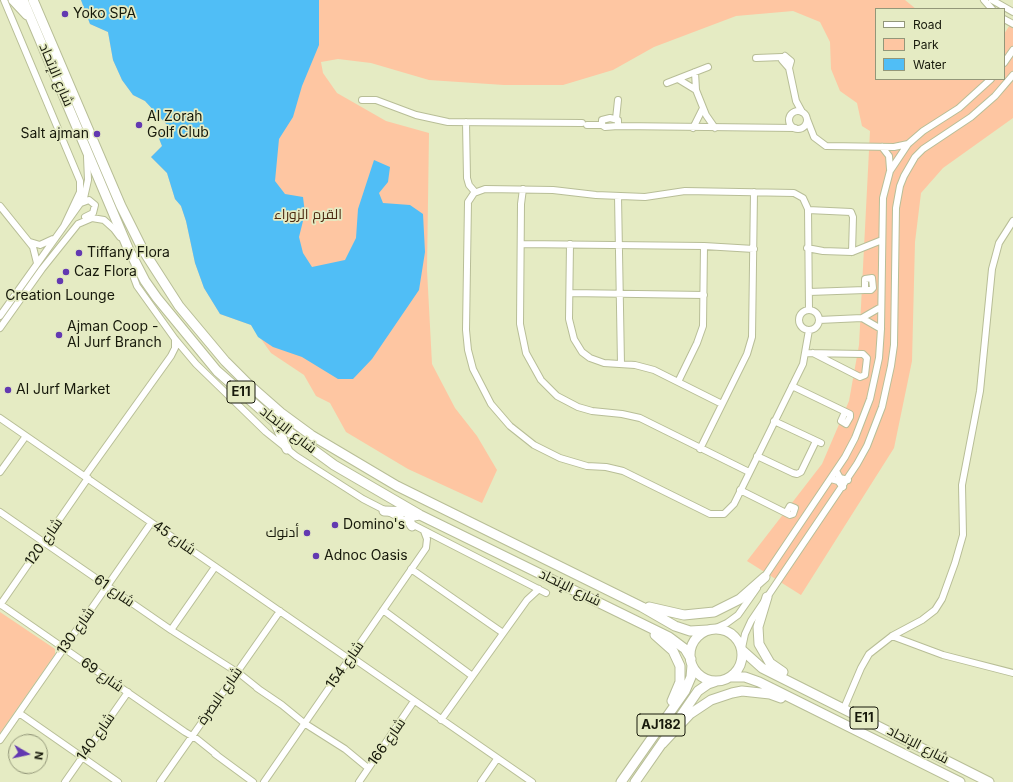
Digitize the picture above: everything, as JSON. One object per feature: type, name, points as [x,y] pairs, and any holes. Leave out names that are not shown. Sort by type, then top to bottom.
[{"type":"highway","points":[[13,0],[32,20]]},
{"type":"highway","name":"شارع الإتحاد","points":[[23,0],[128,248],[136,260],[145,281],[199,351],[217,371],[274,421],[334,465],[417,513],[632,618],[677,642],[684,649],[691,661]]},
{"type":"highway","name":"شارع الإتحاد","points":[[33,0],[94,144],[143,250],[179,306],[225,362],[281,413],[328,446],[397,486],[642,607],[685,630],[711,629]]},
{"type":"highway","points":[[274,421],[281,432],[287,449]]},
{"type":"highway","points":[[384,511],[417,513]]},
{"type":"highway","points":[[412,526],[409,522],[409,517],[417,513]]},
{"type":"highway","points":[[642,607],[650,607],[684,615],[714,612],[740,599],[764,577]]},
{"type":"highway","points":[[767,597],[758,627],[759,644],[770,664],[795,678],[801,688]]},
{"type":"highway","points":[[632,618],[642,628],[668,645],[677,658],[680,666],[680,682],[677,693],[661,725]]},
{"type":"highway","points":[[711,629],[728,631],[734,635],[742,649],[740,665],[731,677],[718,681],[711,681],[699,674],[691,661],[692,644],[696,638],[711,629]]},
{"type":"highway","name":"شارع الإتحاد","points":[[742,649],[762,668],[989,782]]},
{"type":"highway","name":"AJ182","points":[[620,782],[689,684],[691,661]]},
{"type":"highway","name":"شارع الإتحاد","points":[[731,677],[755,680],[960,782]]},
{"type":"highway","name":"AJ182","points":[[635,782],[698,691],[708,684],[718,681]]},
{"type":"highway","points":[[662,744],[696,709],[711,700],[732,693],[761,693],[774,695],[790,702],[798,701]]},
{"type":"street","points":[[4,0],[80,181],[78,197],[64,226]]},
{"type":"street","points":[[984,0],[991,8]]},
{"type":"street","points":[[992,0],[1013,12]]},
{"type":"street","points":[[1005,62],[1013,50]]},
{"type":"street","points":[[756,58],[787,57],[791,60],[789,68],[796,101],[807,118],[812,134],[819,142],[830,146],[882,147],[908,144]]},
{"type":"street","points":[[667,83],[708,67]]},
{"type":"street","points":[[695,72],[696,90],[708,119],[715,128]]},
{"type":"street","points":[[742,649],[748,627],[848,480],[875,426],[882,407],[892,366],[895,324],[896,208],[900,186],[904,176],[915,157],[971,117],[995,96],[1013,75]]},
{"type":"street","points":[[678,79],[696,90]]},
{"type":"street","points":[[890,171],[908,144],[923,131],[959,108],[990,80]]},
{"type":"street","points":[[362,100],[376,100],[430,119],[466,122],[584,124],[602,125],[605,127],[797,129],[812,134]]},
{"type":"street","points":[[618,100],[616,119],[619,122],[618,126]]},
{"type":"street","points":[[775,129],[789,119],[796,101]]},
{"type":"street","points":[[693,128],[703,108]]},
{"type":"street","points":[[793,112],[802,112]]},
{"type":"street","points":[[797,129],[805,125],[807,118]]},
{"type":"street","points":[[602,125],[604,120],[616,119]]},
{"type":"street","points":[[789,119],[790,123],[797,129]]},
{"type":"street","points":[[466,122],[467,178],[469,184],[476,192]]},
{"type":"street","points":[[711,629],[727,623],[738,614],[756,589],[836,471],[855,438],[870,399],[879,358],[881,329],[883,198],[890,171],[889,156],[882,147]]},
{"type":"street","points":[[0,316],[81,203],[88,186],[86,148]]},
{"type":"street","points":[[809,310],[810,263],[808,248],[808,210],[805,200],[794,193],[690,191],[645,197],[553,190],[485,189],[470,196],[468,205],[466,341],[473,369],[482,387],[503,419],[528,441],[551,454],[578,464],[615,468],[624,471],[710,514],[719,515],[728,511],[810,353],[809,330]]},
{"type":"street","points":[[523,189],[521,204],[519,308],[522,335],[529,360],[541,380],[558,396],[578,407],[592,412],[634,416],[749,472]]},
{"type":"street","points":[[700,449],[747,354],[752,337],[754,192]]},
{"type":"street","points":[[618,196],[618,245],[621,294],[621,364]]},
{"type":"street","points":[[0,328],[70,233],[83,218],[92,214],[95,208],[94,203],[89,200],[81,203]]},
{"type":"street","points":[[0,206],[30,242],[35,251],[37,263]]},
{"type":"street","points":[[808,210],[851,212],[853,217],[852,252]]},
{"type":"street","points":[[80,222],[94,218],[107,222],[128,248]]},
{"type":"street","points":[[844,708],[866,658],[875,648],[892,636],[922,620],[939,604],[945,593],[960,546],[964,523],[962,485],[980,391],[992,269],[999,243],[1013,221]]},
{"type":"street","points":[[30,242],[40,245],[54,239]]},
{"type":"street","points":[[808,248],[823,251],[852,252],[882,240]]},
{"type":"street","points":[[521,244],[704,246],[754,249]]},
{"type":"street","points":[[570,244],[569,319],[576,344],[586,355],[595,360],[608,364],[621,364],[648,368],[722,404]]},
{"type":"street","points":[[678,382],[701,334],[704,317],[704,246]]},
{"type":"street","points":[[136,260],[134,274],[137,286],[175,339],[234,403],[287,449],[363,500],[546,593]]},
{"type":"street","points":[[809,292],[865,290]]},
{"type":"street","points":[[570,293],[704,295]]},
{"type":"street","points":[[819,320],[862,318],[881,308]]},
{"type":"street","points":[[809,310],[814,311],[819,320],[818,325],[809,330],[800,325],[799,320],[800,315],[809,310]]},
{"type":"street","points":[[862,318],[881,329]]},
{"type":"street","name":"شارع 120","points":[[0,605],[44,542],[86,477],[171,356],[175,348],[175,339]]},
{"type":"street","points":[[171,356],[179,353],[187,353]]},
{"type":"street","points":[[810,353],[863,354],[867,358],[865,375],[860,377],[810,353]]},
{"type":"street","points":[[792,386],[845,412]]},
{"type":"street","name":"شارع 45","points":[[0,418],[215,567],[532,782]]},
{"type":"street","points":[[757,456],[793,474],[797,474],[801,472],[819,442],[774,421]]},
{"type":"street","points":[[0,472],[26,436]]},
{"type":"street","points":[[836,471],[840,478],[848,480]]},
{"type":"street","points":[[831,479],[838,481],[843,488]]},
{"type":"street","points":[[740,490],[786,513]]},
{"type":"street","name":"شارع 61","points":[[0,512],[370,766]]},
{"type":"street","name":"شارع 130","points":[[0,740],[152,523]]},
{"type":"street","points":[[424,531],[428,539],[426,548]]},
{"type":"street","name":"شارع 154","points":[[264,782],[426,548],[441,540]]},
{"type":"street","points":[[171,630],[215,567]]},
{"type":"street","points":[[411,570],[503,633]]},
{"type":"street","points":[[527,600],[529,594],[528,583]]},
{"type":"street","points":[[440,720],[471,675],[527,600],[539,589]]},
{"type":"street","points":[[756,589],[767,597]]},
{"type":"street","name":"شارع 69","points":[[0,605],[128,692],[253,782]]},
{"type":"street","points":[[383,610],[471,675]]},
{"type":"street","name":"شارع البصرة","points":[[160,782],[280,611]]},
{"type":"street","points":[[892,636],[942,655],[1013,673]]},
{"type":"street","name":"شارع 140","points":[[65,782],[128,692]]},
{"type":"street","name":"شارع 166","points":[[359,782],[414,701]]},
{"type":"street","points":[[19,713],[118,782]]},
{"type":"street","points":[[481,782],[497,759]]},
{"type":"street","name":"شارع 69","points":[[239,771],[258,782]]},
{"type":"green space","points":[[81,0],[905,0],[915,8],[875,8],[875,80],[1005,80],[1005,32],[1013,20],[1013,118],[943,168],[921,193],[915,242],[912,361],[894,448],[801,595],[747,561],[822,464],[849,401],[859,345],[870,131],[862,126],[857,103],[840,91],[831,69],[830,42],[820,22],[793,11],[736,16],[654,47],[613,70],[563,85],[504,85],[429,80],[371,63],[338,59],[321,62],[323,73],[337,93],[386,121],[429,133],[427,270],[432,364],[455,408],[477,436],[497,470],[482,503],[408,469],[346,432],[330,403],[316,396],[304,375],[271,353],[251,325],[220,314],[204,288],[195,263],[186,221],[181,206],[175,199],[167,173],[151,157],[162,146],[158,136],[168,126],[145,101],[133,95],[122,80],[113,60],[108,32],[90,24]]},
{"type":"green space","points":[[0,612],[55,649],[55,654],[0,733]]},
{"type":"water","name":"القرم الزوراء","points":[[81,0],[319,0],[319,45],[302,86],[293,117],[279,139],[275,181],[285,194],[303,197],[305,213],[299,237],[303,253],[312,267],[345,260],[356,238],[358,209],[374,160],[390,167],[388,182],[379,193],[383,203],[410,205],[423,214],[425,252],[419,290],[372,359],[353,379],[338,379],[302,357],[273,347],[258,337],[251,325],[220,314],[204,288],[195,263],[186,221],[181,206],[175,199],[167,173],[151,157],[162,146],[158,136],[168,126],[145,101],[133,95],[122,80],[113,60],[108,32],[90,24]]},
{"type":"place","name":"Yoko SPA","points":[[65,14]]},
{"type":"place","name":"Al Zorah Golf Club","points":[[139,125]]},
{"type":"place","name":"Salt ajman","points":[[97,134]]},
{"type":"place","name":"Tiffany Flora","points":[[79,253]]},
{"type":"place","name":"Caz Flora","points":[[66,272]]},
{"type":"place","name":"Creation Lounge","points":[[60,281]]},
{"type":"place","name":"Ajman Coop - Al Jurf Branch","points":[[59,335]]},
{"type":"place","name":"Al Jurf Market","points":[[8,390]]},
{"type":"place","name":"Domino's","points":[[335,525]]},
{"type":"place","name":"أدنوك","points":[[307,533]]},
{"type":"place","name":"Adnoc Oasis","points":[[316,556]]}]
